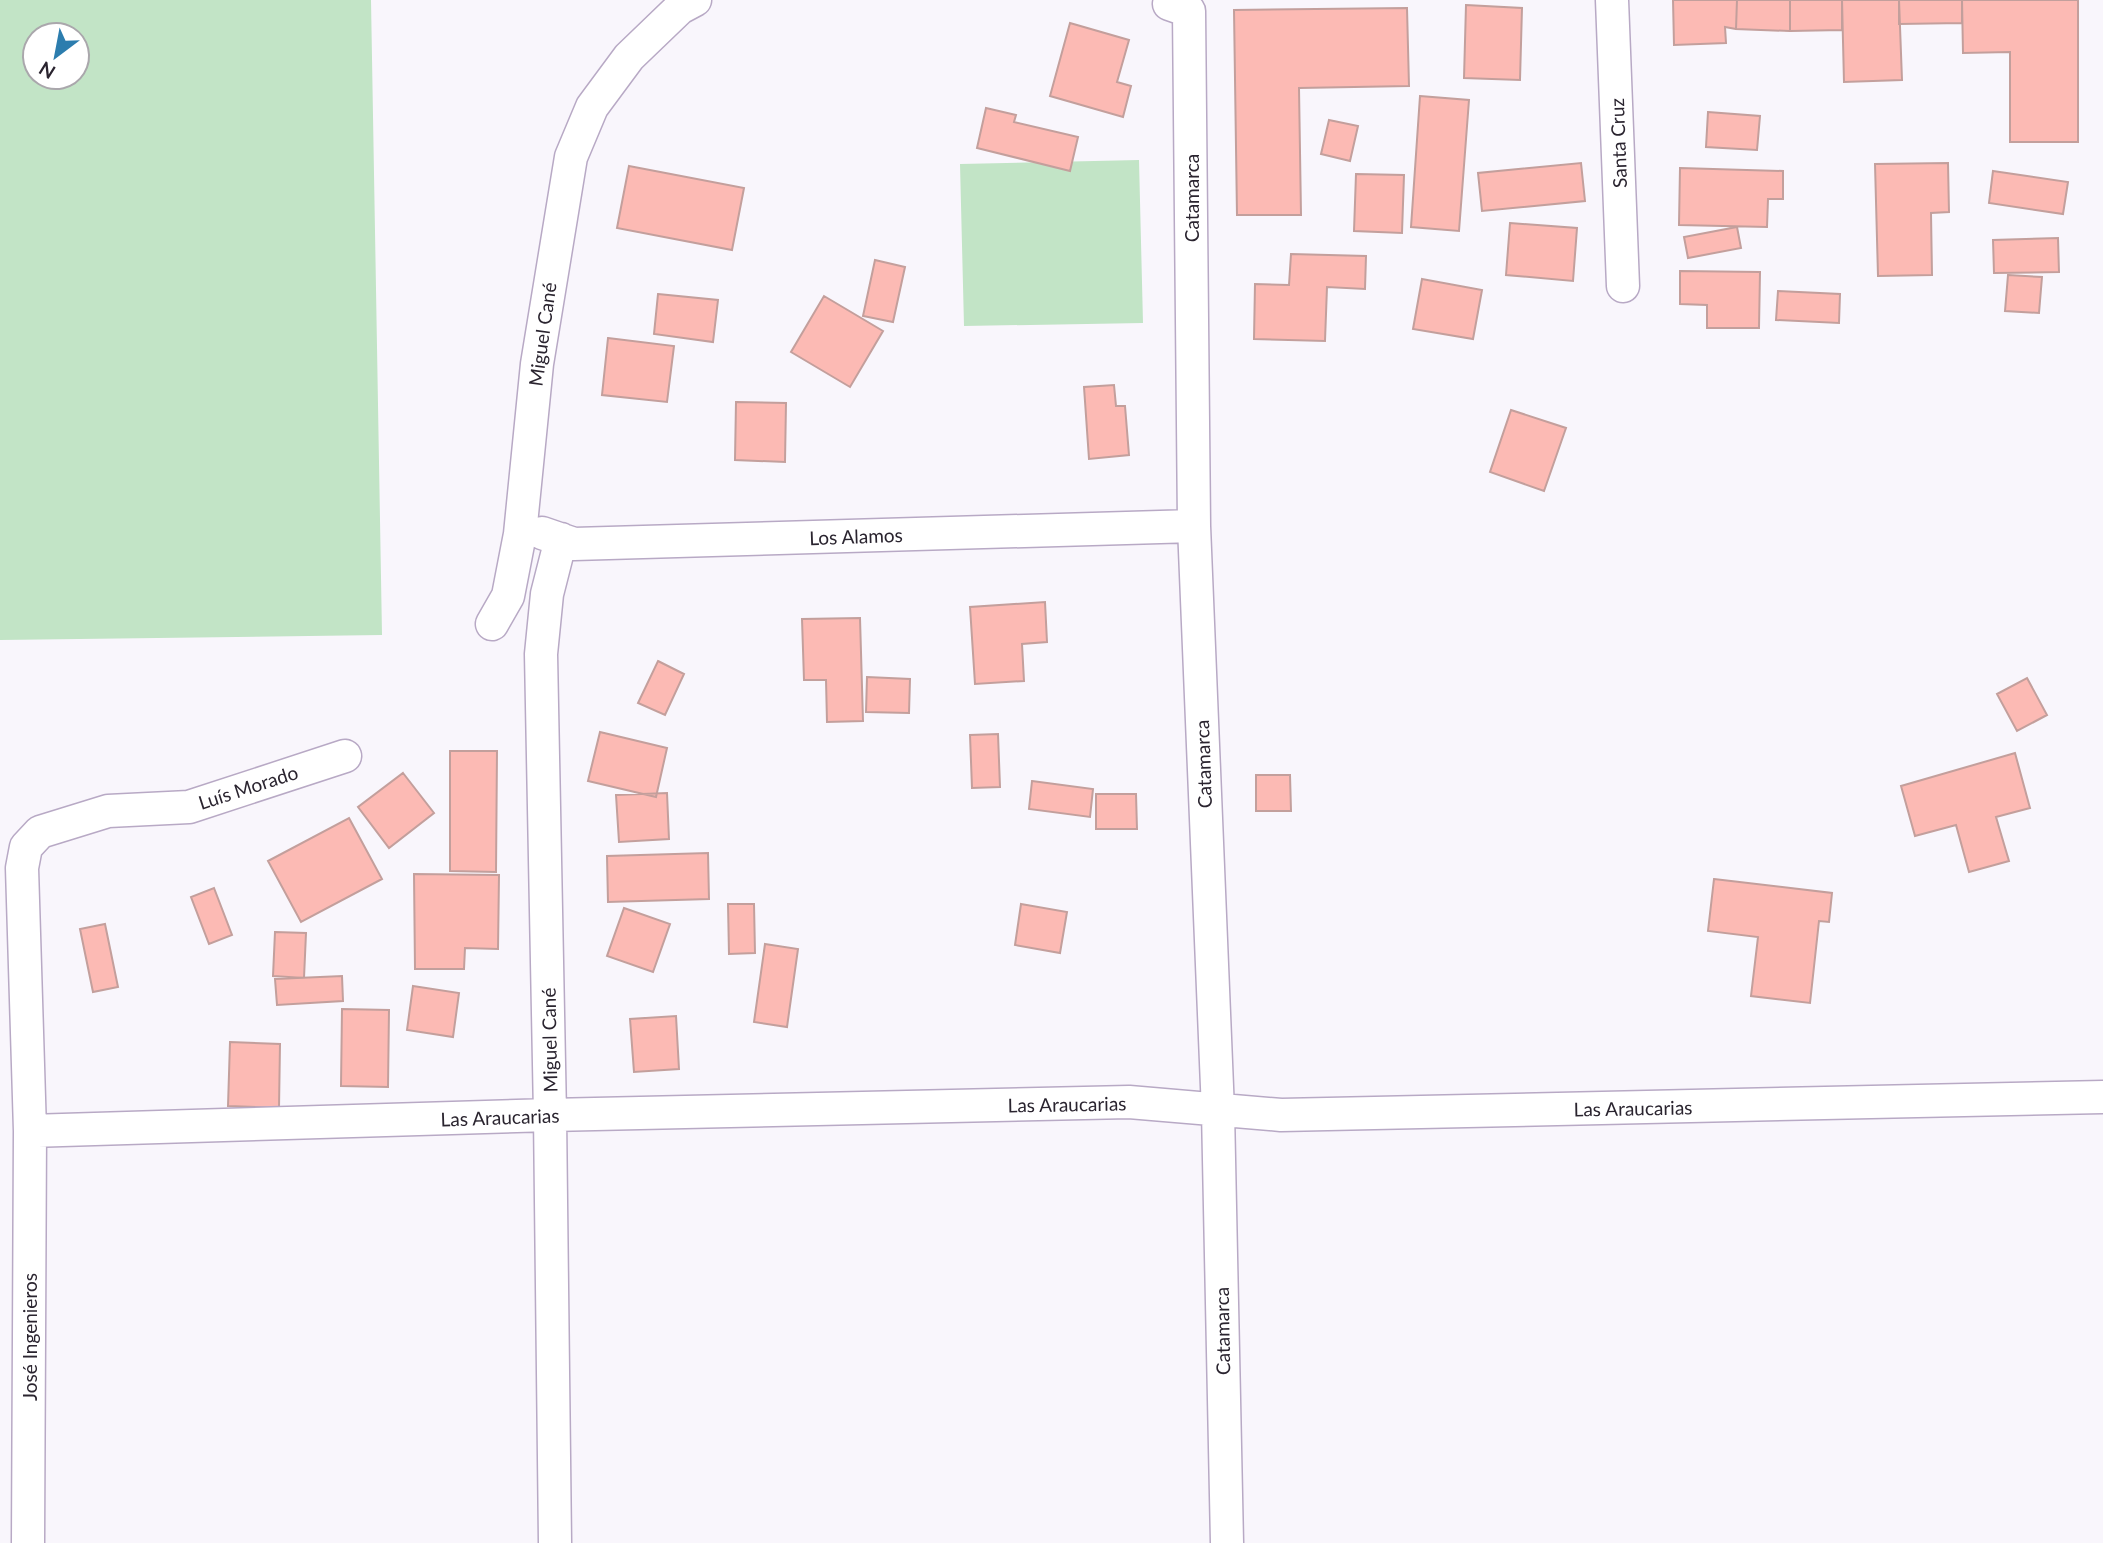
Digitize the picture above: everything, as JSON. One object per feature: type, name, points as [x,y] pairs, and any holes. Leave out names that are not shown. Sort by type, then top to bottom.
[{"type":"street","name":"Miguel Cané","points":[[492,624],[508,596],[521,526],[537,364],[571,157],[592,107],[629,57],[680,8],[695,0]]},
{"type":"street","name":"Santa Cruz","points":[[1612,0],[1623,286]]},
{"type":"street","name":"Catamarca","points":[[1167,1],[1189,10],[1194,526],[1218,1111],[1227,1543]]},
{"type":"street","name":"Los Alamos","points":[[521,526],[574,544],[1194,526]]},
{"type":"street","name":"Miguel Cané","points":[[555,1543],[541,654],[547,594],[561,540]]},
{"type":"street","name":"Luís Morado","points":[[30,1131],[22,868],[26,847],[40,832],[108,811],[189,807],[345,756]]},
{"type":"street","name":"Las Araucarias","points":[[30,1131],[550,1115],[1129,1102],[1281,1115],[2103,1097]]},
{"type":"street","name":"José Ingenieros","points":[[28,1543],[30,1131]]},
{"type":"green space","points":[[0,0],[371,0],[382,635],[0,640]]},
{"type":"green space","points":[[1139,160],[1143,323],[964,326],[960,164]]},
{"type":"building","points":[[1673,0],[1737,0],[1736,29],[1725,27],[1726,43],[1674,45]]},
{"type":"building","points":[[1737,0],[1790,0],[1790,31],[1736,29]]},
{"type":"building","points":[[1790,0],[1842,0],[1842,30],[1790,31]]},
{"type":"building","points":[[1842,0],[1899,0],[1902,80],[1844,82]]},
{"type":"building","points":[[1899,0],[1962,0],[1962,23],[1899,24]]},
{"type":"building","points":[[1962,0],[2078,0],[2078,142],[2010,142],[2010,52],[1963,53]]},
{"type":"building","points":[[1466,5],[1522,8],[1520,80],[1464,78]]},
{"type":"building","points":[[1407,8],[1409,86],[1299,88],[1301,215],[1237,215],[1234,10]]},
{"type":"building","points":[[1070,23],[1129,40],[1117,82],[1131,86],[1123,117],[1050,96]]},
{"type":"building","points":[[1420,96],[1469,100],[1459,231],[1411,227]]},
{"type":"building","points":[[986,108],[1016,115],[1014,122],[1078,137],[1070,171],[977,148]]},
{"type":"building","points":[[1708,112],[1760,116],[1757,150],[1706,147]]},
{"type":"building","points":[[1329,120],[1358,126],[1350,161],[1321,154]]},
{"type":"building","points":[[1581,163],[1585,201],[1482,211],[1478,173]]},
{"type":"building","points":[[1948,163],[1949,212],[1931,213],[1932,275],[1878,276],[1875,164]]},
{"type":"building","points":[[629,166],[744,188],[732,250],[617,228]]},
{"type":"building","points":[[1680,168],[1783,171],[1783,199],[1768,199],[1767,227],[1679,225]]},
{"type":"building","points":[[1993,171],[2068,182],[2063,214],[1989,203]]},
{"type":"building","points":[[1356,174],[1404,175],[1402,233],[1354,231]]},
{"type":"building","points":[[1510,223],[1577,228],[1573,281],[1506,275]]},
{"type":"building","points":[[1737,227],[1741,248],[1688,258],[1684,237]]},
{"type":"building","points":[[2058,238],[2059,272],[1994,273],[1993,240]]},
{"type":"building","points":[[1291,254],[1366,256],[1365,289],[1327,287],[1325,341],[1254,339],[1255,284],[1289,285]]},
{"type":"building","points":[[875,260],[905,267],[893,322],[863,316]]},
{"type":"building","points":[[1680,271],[1760,272],[1759,328],[1707,328],[1707,305],[1680,304]]},
{"type":"building","points":[[2008,275],[2042,277],[2039,313],[2005,311]]},
{"type":"building","points":[[1422,279],[1482,290],[1473,339],[1413,329]]},
{"type":"building","points":[[1778,291],[1840,294],[1839,323],[1776,320]]},
{"type":"building","points":[[658,294],[718,300],[713,342],[654,334]]},
{"type":"building","points":[[824,296],[883,331],[850,387],[791,352]]},
{"type":"building","points":[[608,338],[674,346],[667,402],[602,395]]},
{"type":"building","points":[[1114,385],[1116,406],[1125,406],[1129,455],[1089,459],[1084,387]]},
{"type":"building","points":[[736,402],[786,403],[785,462],[735,460]]},
{"type":"building","points":[[1511,410],[1566,428],[1544,491],[1490,472]]},
{"type":"building","points":[[1045,602],[1047,642],[1022,644],[1024,681],[975,684],[970,607]]},
{"type":"building","points":[[860,618],[863,721],[827,722],[826,680],[804,680],[802,619]]},
{"type":"building","points":[[658,661],[684,674],[665,715],[638,703]]},
{"type":"building","points":[[867,677],[910,679],[909,713],[866,712]]},
{"type":"building","points":[[2027,678],[2047,715],[2017,731],[1997,694]]},
{"type":"building","points":[[600,732],[667,748],[656,797],[588,781]]},
{"type":"building","points":[[998,734],[1000,787],[972,788],[970,735]]},
{"type":"building","points":[[450,751],[497,751],[496,872],[450,871]]},
{"type":"building","points":[[2015,753],[2030,808],[1996,817],[2009,861],[1969,872],[1956,825],[1915,836],[1901,786]]},
{"type":"building","points":[[403,773],[434,813],[389,848],[358,807]]},
{"type":"building","points":[[1256,775],[1290,775],[1291,811],[1256,811]]},
{"type":"building","points":[[1032,781],[1093,789],[1090,817],[1029,809]]},
{"type":"building","points":[[667,793],[669,839],[619,842],[616,795]]},
{"type":"building","points":[[1096,794],[1136,794],[1137,829],[1096,829]]},
{"type":"building","points":[[349,818],[382,879],[301,922],[268,861]]},
{"type":"building","points":[[708,853],[709,899],[608,902],[607,856]]},
{"type":"building","points":[[414,874],[499,875],[498,949],[465,948],[464,969],[415,969]]},
{"type":"building","points":[[1714,879],[1832,893],[1829,922],[1819,921],[1810,1003],[1751,996],[1758,937],[1708,931]]},
{"type":"building","points":[[214,888],[232,935],[209,944],[191,897]]},
{"type":"building","points":[[728,904],[754,904],[755,953],[729,954]]},
{"type":"building","points":[[1021,904],[1067,912],[1060,953],[1015,945]]},
{"type":"building","points":[[624,908],[670,924],[653,972],[607,956]]},
{"type":"building","points":[[105,924],[118,987],[93,992],[80,929]]},
{"type":"building","points":[[275,932],[306,933],[304,978],[273,976]]},
{"type":"building","points":[[765,944],[798,949],[787,1027],[754,1022]]},
{"type":"building","points":[[342,976],[343,1001],[277,1005],[275,979]]},
{"type":"building","points":[[413,986],[459,993],[453,1037],[407,1030]]},
{"type":"building","points":[[342,1009],[389,1010],[388,1087],[341,1086]]},
{"type":"building","points":[[676,1016],[679,1069],[634,1072],[630,1019]]},
{"type":"building","points":[[230,1042],[280,1044],[279,1108],[228,1106]]}]
